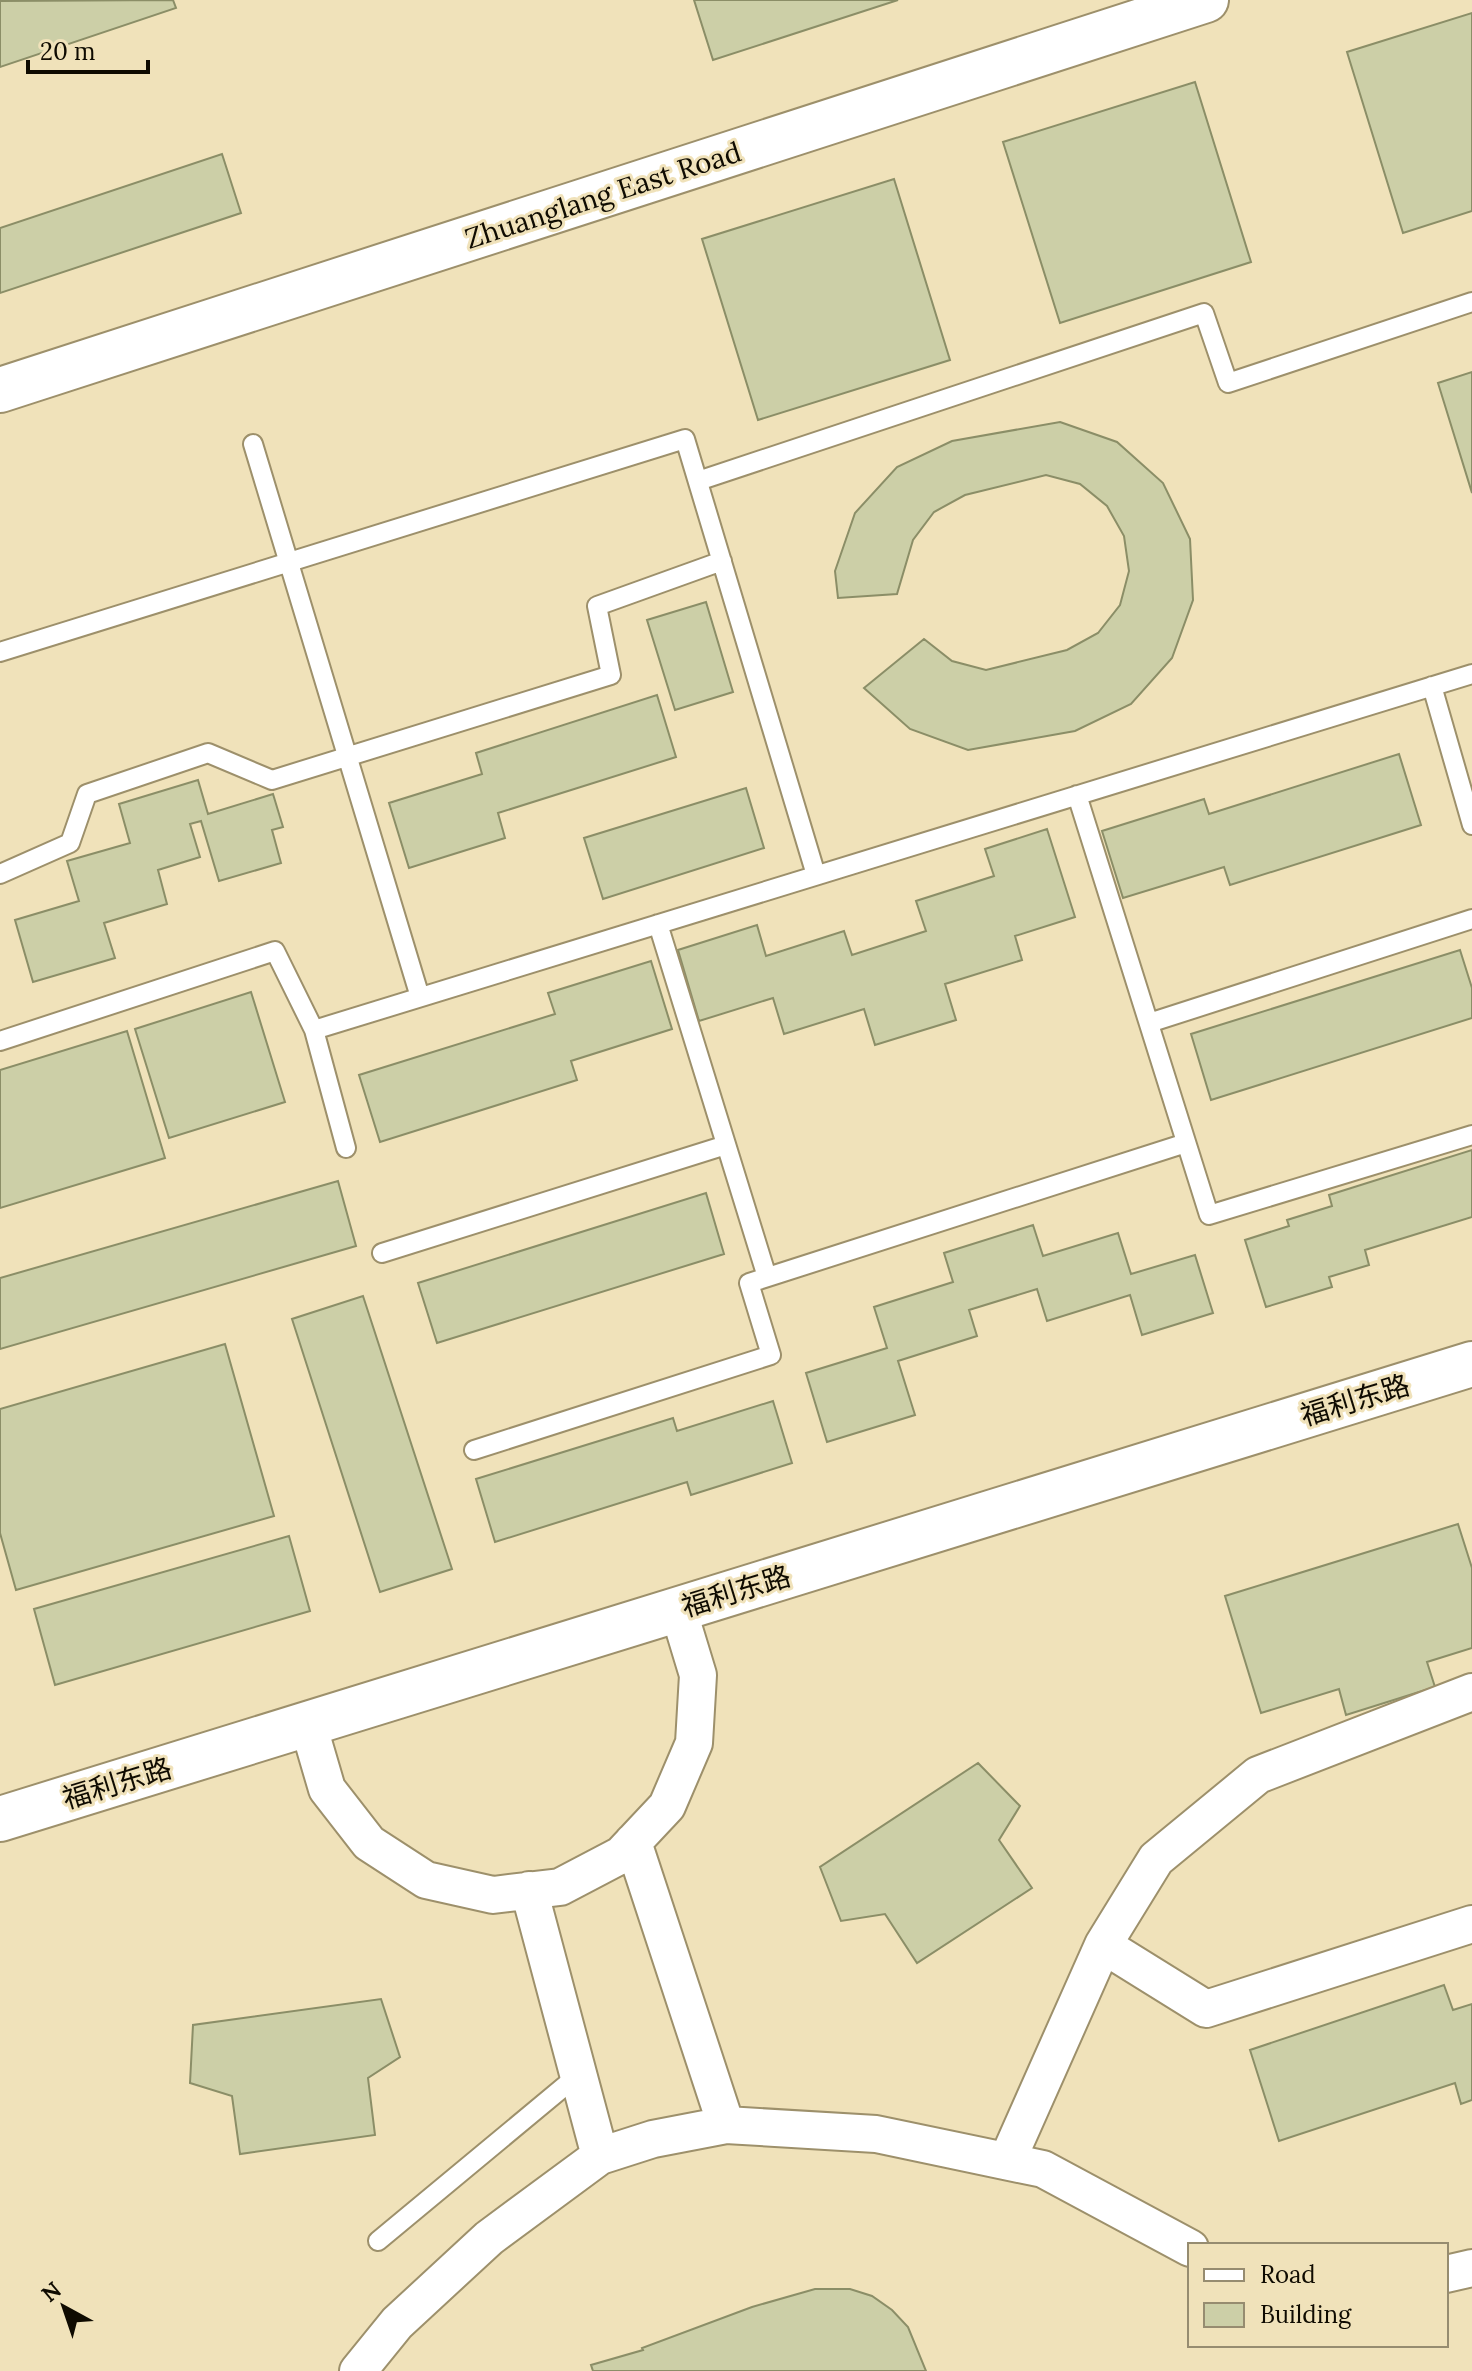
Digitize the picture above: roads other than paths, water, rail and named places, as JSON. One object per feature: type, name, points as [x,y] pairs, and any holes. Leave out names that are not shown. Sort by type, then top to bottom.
[{"type":"main road","name":"Zhuanglang East Road","points":[[0,390],[1206,0]]},
{"type":"main road","name":"福利东路","points":[[0,1819],[1472,1364]]},
{"type":"street","points":[[308,1724],[327,1789],[369,1843],[426,1880],[493,1895],[560,1887],[621,1855],[667,1806],[694,1743],[698,1675],[678,1609]]},
{"type":"street","points":[[1007,2161],[1103,1945],[1156,1859],[1258,1775],[1472,1692]]},
{"type":"street","points":[[633,1842],[726,2125]]},
{"type":"street","points":[[529,1890],[600,2156]]},
{"type":"street","points":[[1103,1945],[1206,2009],[1472,1924]]},
{"type":"street","points":[[358,2371],[397,2323],[489,2238],[600,2156],[653,2139],[726,2125],[876,2134],[1043,2169],[1188,2247]]},
{"type":"street","points":[[1448,2274],[1472,2268]]},
{"type":"lane","points":[[698,481],[1204,313],[1228,383],[1472,302]]},
{"type":"lane","points":[[0,652],[685,439],[816,875]]},
{"type":"lane","points":[[253,444],[420,997]]},
{"type":"lane","points":[[0,874],[70,843],[87,794],[208,753],[272,780],[611,675],[597,606],[722,561]]},
{"type":"lane","points":[[314,1030],[1472,674]]},
{"type":"lane","points":[[1432,686],[1472,825]]},
{"type":"lane","points":[[1077,795],[1209,1215],[1472,1135]]},
{"type":"lane","points":[[1149,1023],[1472,919]]},
{"type":"lane","points":[[658,924],[767,1277]]},
{"type":"lane","points":[[0,1041],[275,951],[314,1030],[346,1148]]},
{"type":"lane","points":[[474,1450],[771,1355],[749,1283],[1186,1143]]},
{"type":"lane","points":[[382,1253],[726,1145]]},
{"type":"lane","points":[[378,2241],[578,2075]]}]
